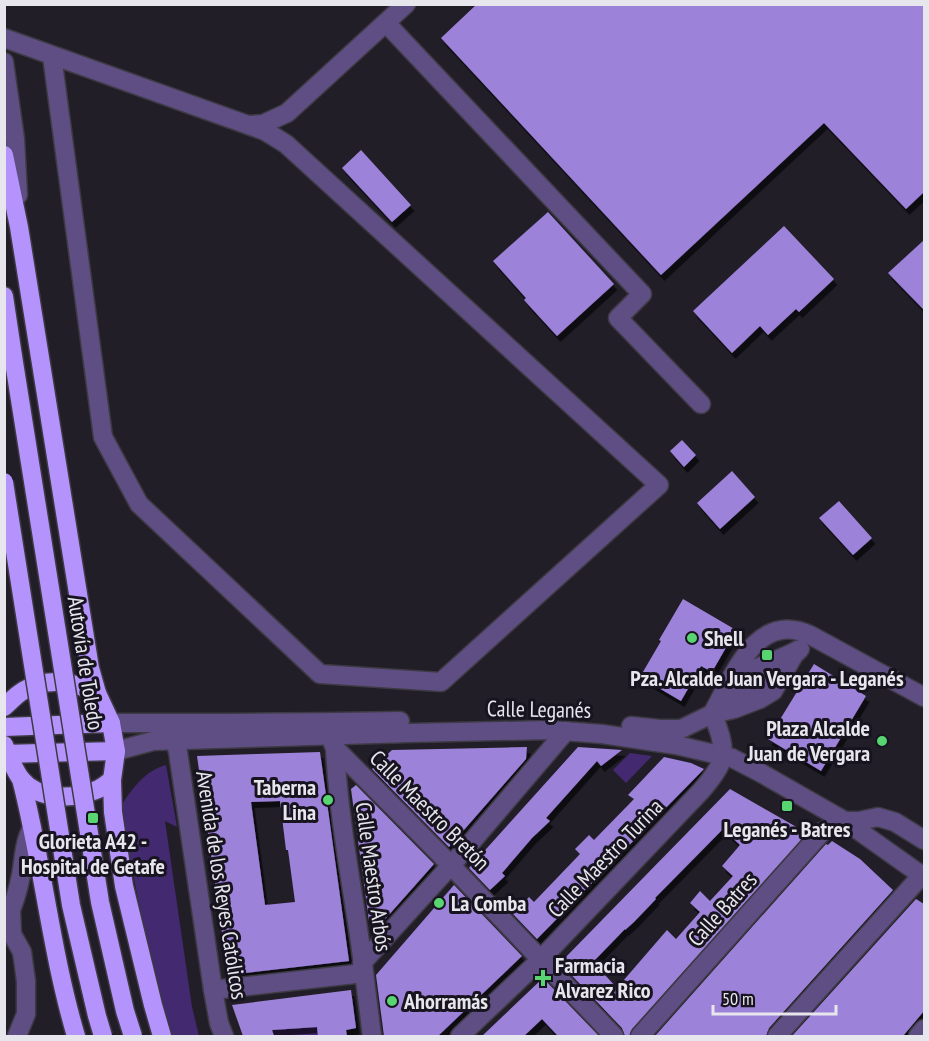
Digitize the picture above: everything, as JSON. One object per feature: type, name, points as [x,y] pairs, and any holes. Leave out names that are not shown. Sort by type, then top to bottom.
[{"type":"highway","points":[[4,154],[19,227],[89,660],[97,693],[111,723],[116,751],[112,780],[113,819],[124,886],[162,1036]]},
{"type":"highway","name":"Autovía de Toledo","points":[[4,296],[100,902],[132,1036]]},
{"type":"highway","points":[[4,482],[71,905],[103,1036]]},
{"type":"highway","points":[[4,707],[21,692],[43,684],[58,682],[74,684],[97,693]]},
{"type":"highway","name":"Calle Leganés","points":[[4,727],[111,723]]},
{"type":"highway","name":"Calle Leganés","points":[[112,780],[98,790],[87,794],[67,797],[50,795],[32,789],[21,778],[6,751],[116,751]]},
{"type":"highway","points":[[21,778],[57,962],[76,1036]]},
{"type":"street","points":[[249,125],[263,124],[287,113],[406,4]]},
{"type":"street","points":[[386,22],[642,294],[618,318],[701,404]]},
{"type":"street","points":[[4,38],[265,131],[286,144],[659,485],[441,682],[321,674],[139,504],[104,437],[52,56]]},
{"type":"street","points":[[4,62],[15,139],[19,227]]},
{"type":"street","points":[[723,755],[717,706],[738,665],[750,649],[763,638],[780,631],[797,631],[823,642],[924,697]]},
{"type":"street","points":[[731,680],[806,646],[823,642]]},
{"type":"street","name":"Calle Leganés","points":[[111,723],[285,723],[552,718],[673,729],[688,726],[717,706],[734,709],[766,695],[776,687],[800,649]]},
{"type":"street","points":[[213,990],[363,968],[566,731]]},
{"type":"street","name":"Calle Leganés","points":[[116,751],[148,742],[175,740],[420,732],[566,731],[641,739],[732,758],[845,821],[923,876]]},
{"type":"street","points":[[315,737],[330,741],[334,748]]},
{"type":"street","name":"Avenida de los Reyes Católicos","points":[[175,740],[213,990],[219,1023],[224,1036]]},
{"type":"street","name":"Calle Maestro Bretón","points":[[334,748],[451,865],[614,1036]]},
{"type":"street","name":"Calle Maestro Arbós","points":[[334,748],[344,841],[372,1036]]},
{"type":"street","name":"Calle Maestro Turina","points":[[460,1036],[540,960],[701,792],[713,776],[723,755]]},
{"type":"street","points":[[845,821],[878,817],[895,822],[924,840]]},
{"type":"street","name":"Calle Batres","points":[[640,1036],[823,831],[845,821]]},
{"type":"street","points":[[17,1036],[26,1014],[26,981],[22,952],[12,934],[8,918],[20,877],[27,837],[32,828]]},
{"type":"street","points":[[777,1036],[923,876]]},
{"type":"street","points":[[918,1036],[924,1029]]},
{"type":"shaded area","points":[[630,753],[652,756],[626,783],[613,770]]},
{"type":"shaded area","points":[[166,765],[177,827],[165,821],[192,1007],[199,1036],[172,1036],[150,959],[120,808],[145,776]]},
{"type":"shaded area","points":[[326,1019],[318,1036],[274,1036],[272,1030],[317,1027]]},
{"type":"building","points":[[477,4],[924,4],[924,192],[906,209],[824,123],[661,275],[441,38]]},
{"type":"building","points":[[361,150],[411,205],[392,222],[342,168]]},
{"type":"building","points":[[548,212],[614,284],[557,336],[493,261]]},
{"type":"building","points":[[784,226],[834,279],[799,312],[796,309],[768,335],[760,326],[732,353],[693,311]]},
{"type":"building","points":[[924,240],[924,310],[888,273]]},
{"type":"building","points":[[682,440],[696,455],[684,467],[670,451]]},
{"type":"building","points":[[732,471],[755,497],[720,529],[697,503]]},
{"type":"building","points":[[839,501],[872,538],[853,555],[819,518]]},
{"type":"building","points":[[683,599],[736,630],[712,672],[701,666],[681,701],[640,677]]},
{"type":"building","points":[[814,664],[866,696],[821,771],[768,739]]},
{"type":"building","points":[[527,747],[526,759],[449,847],[372,769],[392,750]]},
{"type":"building","points":[[578,747],[622,750],[601,766],[597,761],[546,818],[550,821],[532,838],[502,873],[505,876],[490,890],[469,868]]},
{"type":"building","points":[[320,752],[349,961],[228,975],[197,756]],"holes":[[[280,801],[286,850],[288,850],[295,902],[265,905],[251,802]]]},
{"type":"building","points":[[664,757],[691,763],[704,769],[537,939],[513,914],[529,897],[534,902],[580,854],[575,849],[589,835],[594,840],[634,799],[628,795]]},
{"type":"building","points":[[356,785],[434,864],[379,926],[369,921],[351,789]]},
{"type":"building","points":[[730,789],[807,833],[632,1029],[629,1036],[625,1036],[622,1028],[560,963]],"holes":[[[723,829],[740,845],[722,866],[733,876],[710,901],[700,891],[690,903],[700,912],[676,939],[667,930],[617,988],[593,962]]]},
{"type":"building","points":[[832,841],[860,859],[893,890],[769,1028],[766,1036],[655,1036],[826,844]]},
{"type":"building","points":[[454,885],[522,956],[438,1036],[384,1036],[376,975]]},
{"type":"building","points":[[916,899],[924,904],[924,1011],[903,1036],[792,1036]]},
{"type":"building","points":[[543,978],[599,1036],[558,1036],[542,1019],[524,1036],[482,1036]]},
{"type":"building","points":[[351,990],[356,1028],[346,1030],[347,1036],[318,1036],[317,1027],[272,1030],[274,1036],[243,1036],[232,1005]]},
{"type":"place","name":"Shell","points":[[692,638]]},
{"type":"place","name":"Pza. Alcalde Juan Vergara - Leganés","points":[[767,655]]},
{"type":"place","name":"Plaza Alcalde Juan de Vergara","points":[[882,741]]},
{"type":"place","name":"Taberna Lina","points":[[328,800]]},
{"type":"place","name":"Leganés - Batres","points":[[787,806]]},
{"type":"place","name":"Glorieta A42 - Hospital de Getafe","points":[[93,818]]},
{"type":"place","name":"La Comba","points":[[439,903]]},
{"type":"place","name":"Farmacia Alvarez Rico","points":[[543,978]]},
{"type":"place","name":"Ahorramás","points":[[392,1001]]}]
